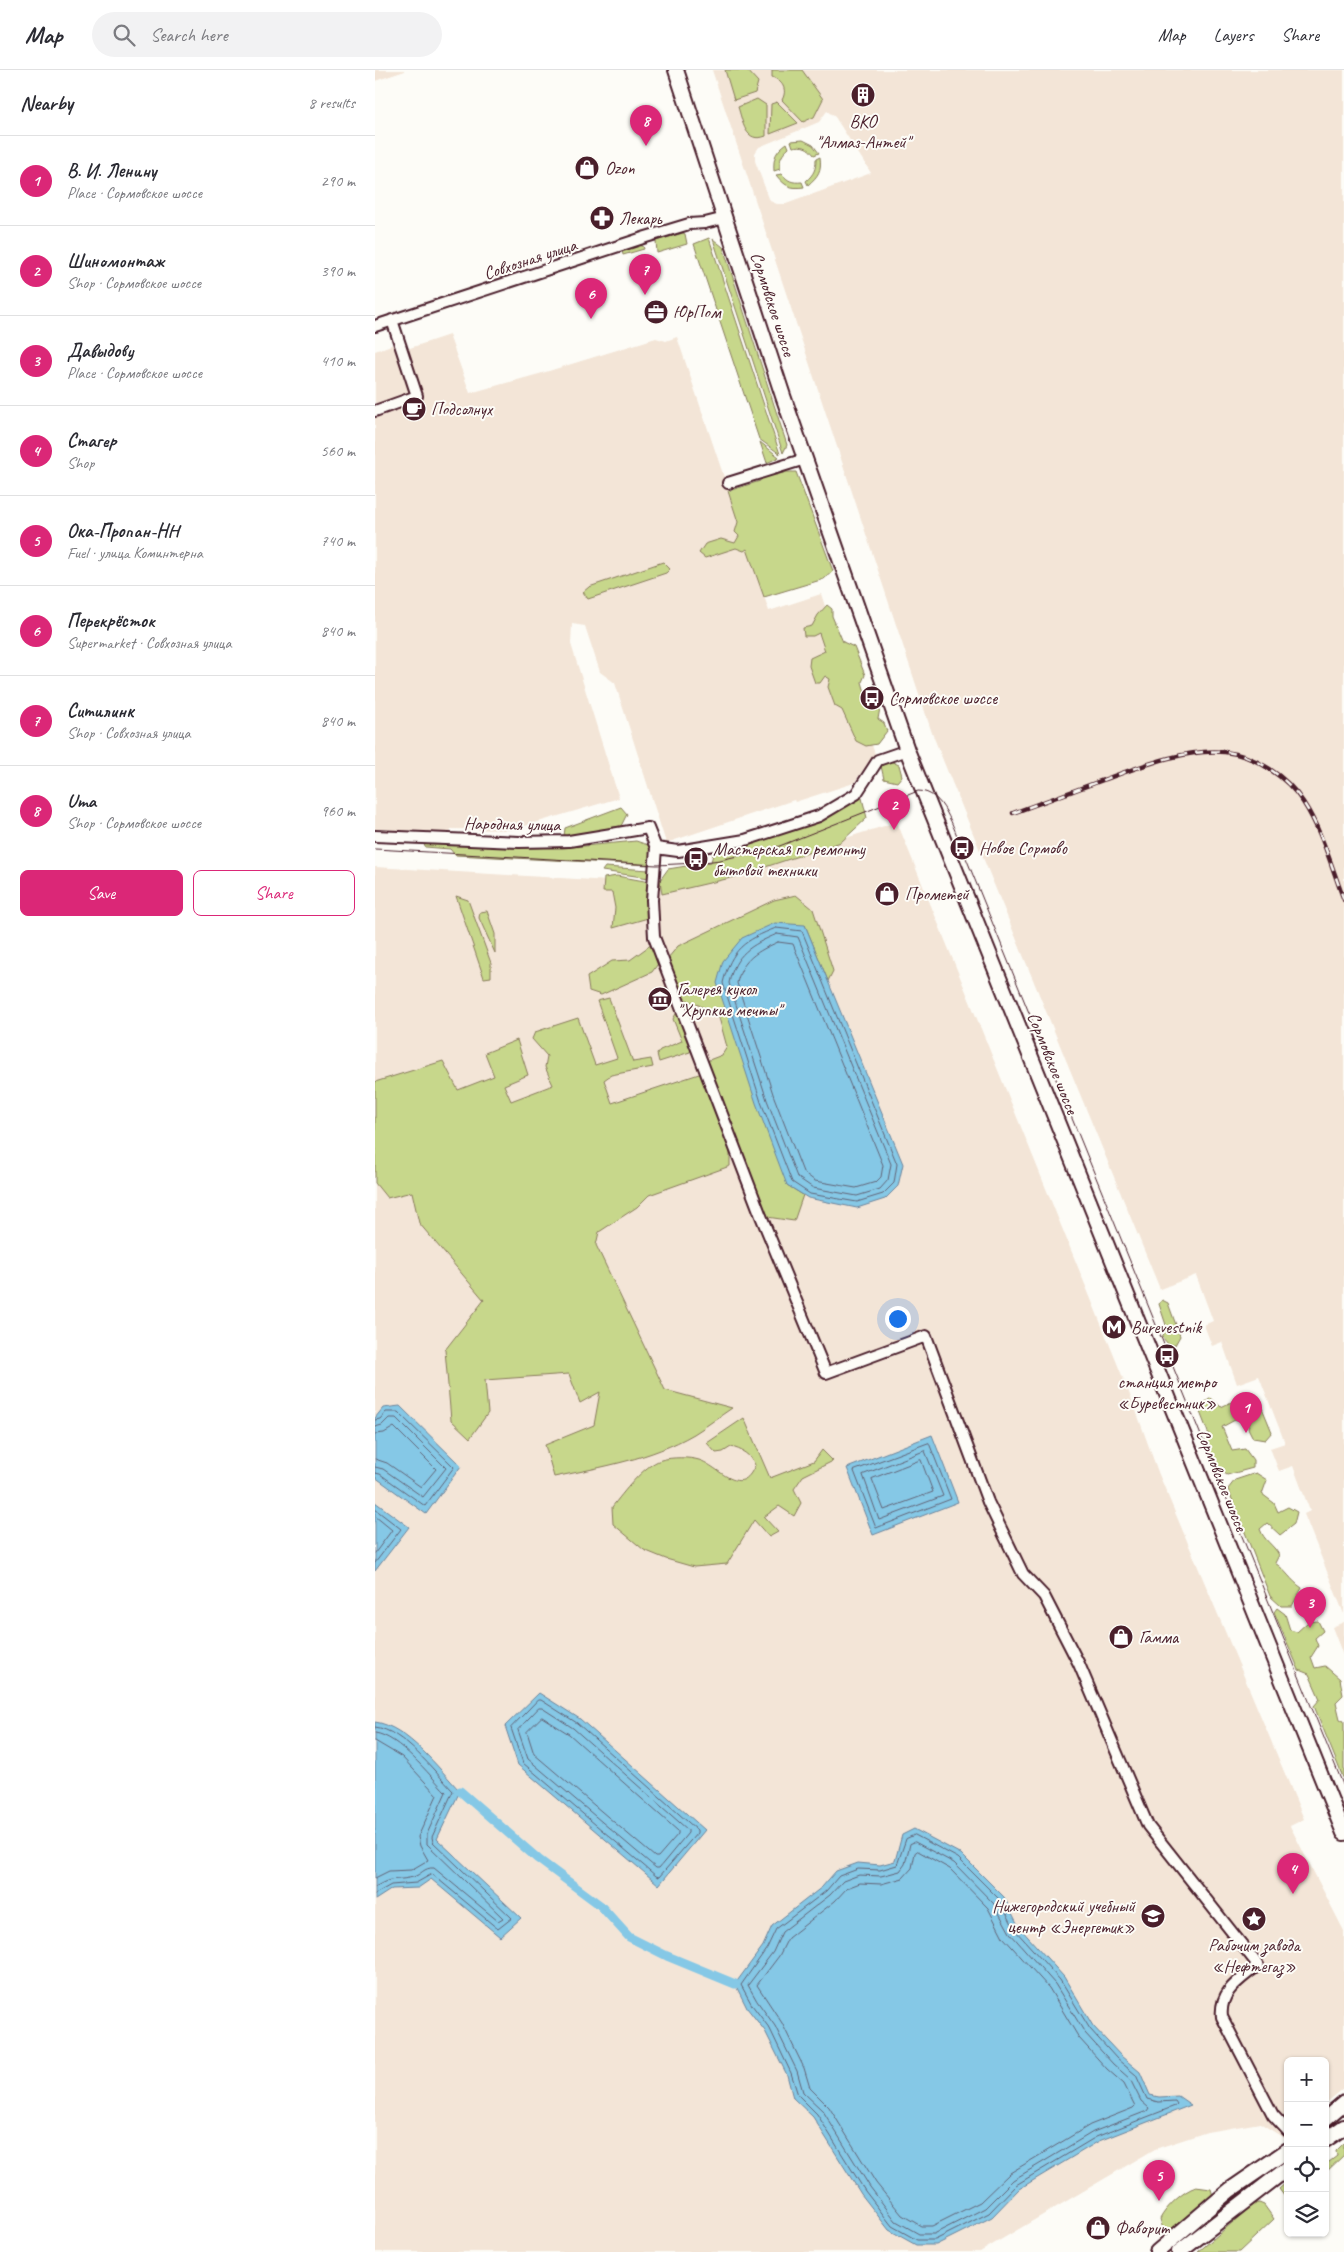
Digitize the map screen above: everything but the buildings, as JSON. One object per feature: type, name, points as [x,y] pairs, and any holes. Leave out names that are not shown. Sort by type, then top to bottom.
[{"type":"main road","name":"Сормовское шоссе","points":[[676,70],[805,459],[907,750],[1344,1833]]},
{"type":"main road","points":[[1329,2116],[1344,2103]]},
{"type":"main road","points":[[1329,2137],[1344,2128]]},
{"type":"main road","points":[[1157,2252],[1230,2190],[1284,2153]]},
{"type":"main road","points":[[1179,2252],[1284,2171]]},
{"type":"street","name":"Совхозная улица","points":[[375,326],[659,233],[689,224],[705,223],[725,218]]},
{"type":"street","points":[[375,411],[417,396],[392,320]]},
{"type":"street","points":[[728,483],[805,459]]},
{"type":"street","points":[[907,750],[878,760],[856,794],[819,816],[745,840],[678,851],[656,848],[652,900],[654,937],[761,1216],[826,1373],[926,1336],[989,1502],[1023,1574],[1044,1596],[1079,1664],[1148,1826],[1258,1965],[1227,1992],[1222,1999],[1222,2017],[1273,2115],[1284,2127]]},
{"type":"street","name":"Народная улица","points":[[375,836],[519,842],[569,841],[648,828],[656,848]]},
{"type":"shaded area","points":[[375,70],[404,70],[405,71],[375,81]]},
{"type":"shaded area","points":[[712,70],[1344,70],[1344,1614],[1304,1514],[1310,1511],[1293,1466],[1279,1471],[1270,1448],[1285,1443],[1259,1376],[1237,1384],[1222,1342],[1212,1346],[1204,1325],[1213,1321],[1196,1275],[1160,1289],[932,733]],"holes":[[[827,111],[835,117],[871,173],[786,204],[777,204],[770,201],[755,161],[755,153],[759,147],[819,122]]]},
{"type":"shaded area","points":[[449,335],[470,393],[656,338],[666,341],[677,337],[769,611],[821,594],[875,754],[854,783],[795,802],[794,800],[666,843],[615,683],[600,672],[585,626],[572,624],[571,644],[619,798],[511,830],[451,829],[450,834],[375,829],[375,351],[394,344],[398,352]]},
{"type":"shaded area","points":[[897,822],[1134,1405],[1158,1472],[1304,1819],[1290,1826],[1344,1931],[1344,2088],[1329,2101],[1329,2057],[1284,2057],[1284,2138],[1260,2123],[1207,2132],[1155,2149],[980,2252],[375,2252],[375,867],[692,886]]},
{"type":"shaded area","points":[[1344,1622],[1344,1658],[1332,1627]]},
{"type":"green space","points":[[725,70],[747,70],[758,82],[755,93],[734,100]]},
{"type":"green space","points":[[772,70],[802,70],[823,99],[814,117],[803,122],[782,100],[784,96],[783,86],[772,77]]},
{"type":"green space","points":[[757,99],[766,105],[766,136],[759,138],[753,137],[746,130],[738,107]]},
{"type":"green space","points":[[777,102],[798,123],[770,134],[771,104]]},
{"type":"green space","points":[[803,140],[813,145],[819,153],[814,155],[805,147],[793,147],[791,141]]},
{"type":"green space","points":[[787,143],[789,148],[781,157],[780,169],[774,171],[776,155]]},
{"type":"green space","points":[[820,157],[819,173],[808,185],[806,181],[814,171],[816,159]]},
{"type":"green space","points":[[782,174],[791,181],[802,182],[804,187],[795,188],[785,184],[776,175]]},
{"type":"green space","points":[[685,234],[687,244],[657,253],[656,241]]},
{"type":"green space","points":[[709,238],[780,454],[759,439],[694,244]]},
{"type":"green space","points":[[713,239],[723,247],[787,445],[783,453]]},
{"type":"green space","points":[[637,245],[643,246],[644,249],[623,255],[622,250]]},
{"type":"green space","points":[[760,442],[779,457],[767,463]]},
{"type":"green space","points":[[774,472],[776,475],[796,472],[833,571],[824,579],[764,597],[747,549],[744,551],[736,548],[705,558],[699,553],[705,544],[721,539],[735,543],[739,536],[735,532],[738,522],[728,491],[760,481],[761,476]]},
{"type":"green space","points":[[663,562],[670,569],[666,573],[588,599],[583,592],[589,587]]},
{"type":"green space","points":[[827,605],[832,609],[832,616],[843,642],[854,647],[865,675],[862,682],[866,696],[875,699],[880,708],[878,719],[884,723],[887,731],[877,744],[866,746],[856,741],[842,710],[835,706],[828,687],[830,679],[825,676],[820,683],[815,683],[809,666],[810,658],[825,651],[819,633],[813,636],[804,636],[803,628],[812,626],[818,615]]},
{"type":"green space","points":[[888,760],[899,765],[902,776],[897,782],[884,779],[881,766]]},
{"type":"green space","points":[[862,798],[867,818],[841,842],[735,877],[662,894],[660,880],[668,869],[711,862],[714,850],[836,811]]},
{"type":"green space","points":[[621,807],[627,814],[621,826],[564,836],[565,828]]},
{"type":"green space","points":[[636,841],[648,845],[652,852],[649,865],[455,855],[450,849],[425,847],[424,844],[563,848]]},
{"type":"green space","points":[[605,867],[649,870],[649,878],[602,871]]},
{"type":"green space","points":[[617,876],[650,882],[648,918],[613,928],[615,908],[612,892],[603,892],[604,878]]},
{"type":"green space","points":[[796,895],[813,909],[833,971],[828,981],[805,925],[787,1185],[803,1195],[794,1221],[767,1217],[707,1063],[709,1060],[722,1055],[727,1047],[718,1014],[683,998],[668,958],[678,946],[774,900]]},
{"type":"green space","points":[[456,896],[468,900],[491,963],[491,977],[484,978]]},
{"type":"green space","points":[[487,911],[495,934],[495,953],[479,918],[480,912]]},
{"type":"green space","points":[[652,944],[660,961],[652,972],[601,995],[589,991],[587,977],[612,961],[630,960]]},
{"type":"green space","points":[[609,998],[633,1062],[651,1059],[653,1067],[611,1075],[604,1080],[612,1103],[702,1073],[730,1147],[730,1166],[649,1195],[637,1207],[599,1232],[596,1245],[665,1390],[732,1408],[694,1434],[661,1450],[626,1461],[554,1477],[545,1445],[594,1425],[600,1392],[580,1403],[569,1374],[485,1380],[488,1413],[470,1438],[451,1420],[445,1350],[484,1300],[419,1223],[412,1192],[387,1198],[375,1183],[375,1082],[443,1061],[458,1090],[494,1076],[485,1053],[517,1040],[528,1075],[504,1085],[511,1101],[553,1085],[545,1067],[547,1056],[532,1039],[535,1032],[578,1018],[595,1065],[617,1058],[597,1001]]},
{"type":"green space","points":[[677,1012],[692,1045],[690,1052],[659,1062],[657,1054],[660,1050],[682,1041],[673,1019]]},
{"type":"green space","points":[[1162,1300],[1168,1303],[1180,1336],[1175,1345],[1169,1345],[1162,1337],[1167,1328],[1159,1304]]},
{"type":"green space","points":[[1248,1394],[1258,1398],[1272,1432],[1265,1440],[1253,1438],[1248,1428],[1250,1421],[1246,1414],[1222,1427],[1232,1451],[1245,1449],[1253,1460],[1253,1468],[1227,1475],[1217,1468],[1205,1441],[1209,1435],[1200,1412],[1204,1403],[1211,1398],[1221,1407]]},
{"type":"green space","points":[[744,1418],[770,1478],[814,1461],[822,1450],[833,1461],[803,1476],[794,1489],[801,1503],[794,1516],[779,1506],[764,1517],[778,1532],[769,1537],[754,1520],[727,1564],[694,1567],[644,1550],[613,1524],[612,1507],[641,1473],[661,1460],[690,1458],[699,1460],[707,1463],[729,1478],[743,1480],[749,1475],[755,1465],[751,1458],[738,1449],[731,1447],[723,1452],[716,1453],[707,1443]]},
{"type":"green space","points":[[1256,1473],[1267,1480],[1262,1494],[1274,1503],[1278,1512],[1288,1507],[1297,1512],[1294,1524],[1280,1535],[1267,1523],[1260,1529],[1279,1555],[1275,1563],[1302,1588],[1292,1606],[1281,1606],[1270,1596],[1228,1489],[1235,1480]]},
{"type":"green space","points":[[1277,1608],[1285,1614],[1290,1630],[1297,1632],[1308,1622],[1318,1621],[1323,1631],[1315,1638],[1318,1646],[1311,1657],[1315,1668],[1325,1666],[1340,1679],[1343,1695],[1336,1702],[1340,1719],[1344,1721],[1344,1780],[1314,1706],[1320,1699],[1309,1674],[1299,1670],[1274,1612]]},
{"type":"green space","points":[[1344,2143],[1344,2155],[1329,2169],[1329,2162],[1337,2156],[1336,2151]]},
{"type":"green space","points":[[1284,2185],[1284,2196],[1279,2189]]},
{"type":"green space","points":[[1196,2187],[1211,2189],[1213,2196],[1172,2232],[1163,2229],[1160,2219],[1166,2210],[1180,2196]]},
{"type":"green space","points":[[1227,2202],[1230,2202],[1228,2206],[1171,2252],[1165,2252]]},
{"type":"green space","points":[[1254,2204],[1264,2205],[1274,2219],[1239,2252],[1198,2252]]},
{"type":"water","points":[[775,923],[805,925],[903,1164],[898,1186],[885,1199],[857,1208],[808,1198],[787,1185],[756,1103],[717,983],[723,961],[742,938]]},
{"type":"water","points":[[400,1406],[461,1466],[426,1514],[375,1477],[375,1418],[383,1408]]},
{"type":"water","points":[[932,1435],[958,1502],[873,1535],[847,1468]]},
{"type":"water","points":[[375,1502],[409,1527],[375,1571]]},
{"type":"water","points":[[539,1693],[580,1719],[705,1830],[659,1885],[518,1765],[505,1726]]},
{"type":"water","points":[[375,1722],[399,1731],[422,1750],[460,1791],[437,1839],[521,1918],[500,1937],[431,1879],[418,1888],[392,1889],[375,1900]]},
{"type":"water","points":[[914,1829],[961,1854],[1004,1897],[1019,1927],[1064,1977],[1093,2026],[1121,2056],[1140,2072],[1150,2095],[1159,2097],[1178,2096],[1191,2105],[1099,2141],[1019,2189],[992,2217],[936,2245],[916,2245],[889,2230],[861,2194],[813,2117],[793,2098],[787,2075],[765,2031],[747,2008],[735,1984],[763,1946],[772,1926],[822,1887],[836,1871],[858,1863],[880,1865],[895,1861],[902,1835]]},
{"type":"waterway","points":[[460,1791],[538,1859],[600,1905],[629,1937],[667,1956],[735,1984]]},
{"type":"tram line","points":[[375,849],[657,865],[696,863],[720,860],[777,847],[918,791],[935,797],[946,812],[955,831],[1344,1787]]},
{"type":"railway","points":[[1013,813],[1163,760],[1195,753],[1225,752],[1236,754],[1259,763],[1279,776],[1303,802],[1316,825],[1344,900]]},
{"type":"place","name":"ВКО \"Алмаз-Антей\"","points":[[863,95]]},
{"type":"place","name":"Uma","points":[[646,146]]},
{"type":"place","name":"Ozon","points":[[587,168]]},
{"type":"place","name":"Лекарь","points":[[602,218]]},
{"type":"place","name":"Ситилинк","points":[[645,295]]},
{"type":"place","name":"ЮрПом","points":[[656,312]]},
{"type":"place","name":"Перекрёсток","points":[[591,319]]},
{"type":"place","name":"Подсолнух","points":[[414,409]]},
{"type":"place","name":"Сормовское шоссе","points":[[872,698]]},
{"type":"place","name":"Шиномонтаж","points":[[894,830]]},
{"type":"place","name":"Новое Сормово","points":[[962,848]]},
{"type":"place","name":"Мастерская по ремонту бытовой техники","points":[[696,859]]},
{"type":"place","name":"Прометей","points":[[887,894]]},
{"type":"place","name":"Галерея кукол \"Хрупкие мечты\"","points":[[660,999]]},
{"type":"place","name":"Burevestnik","points":[[1114,1327]]},
{"type":"place","name":"станция метро «Буревестник»","points":[[1167,1356]]},
{"type":"place","name":"В. И. Ленину","points":[[1246,1433]]},
{"type":"place","name":"Давыдову","points":[[1310,1628]]},
{"type":"place","name":"Гамма","points":[[1121,1637]]},
{"type":"place","name":"Стагер","points":[[1293,1894]]},
{"type":"place","name":"Нижегородский учебный центр «Энергетик»","points":[[1153,1916]]},
{"type":"place","name":"Рабочим завода «Нефтегаз»","points":[[1254,1919]]},
{"type":"place","name":"Ока-Пропан-НН","points":[[1159,2201]]},
{"type":"place","name":"Фаворит","points":[[1098,2228]]}]
